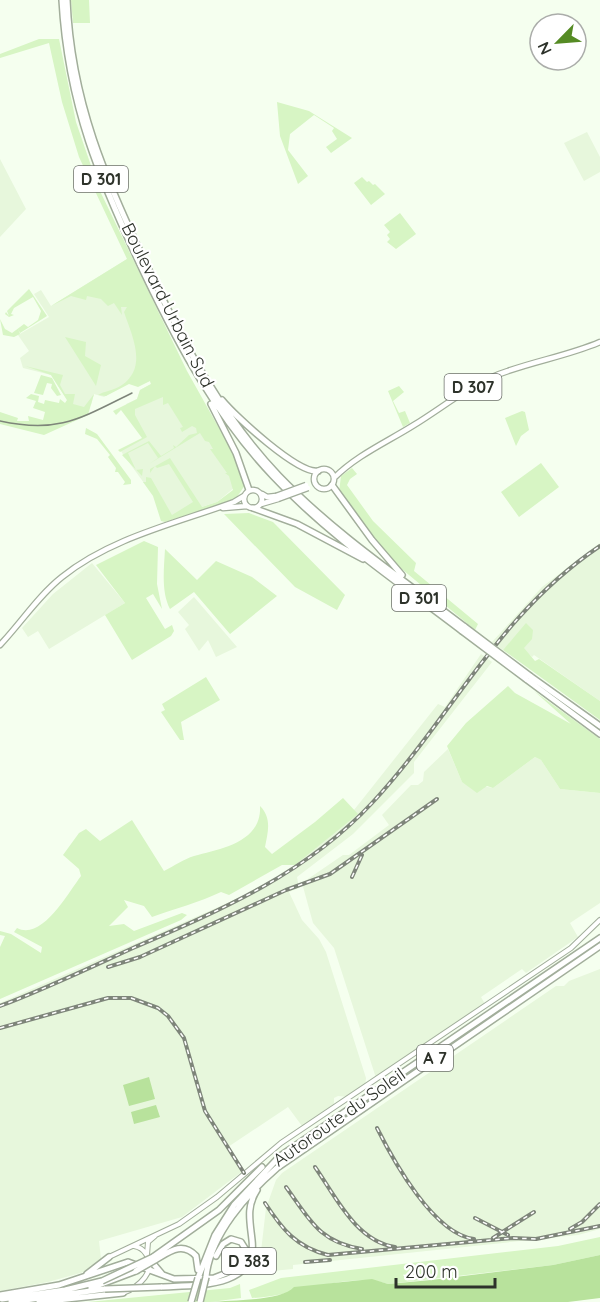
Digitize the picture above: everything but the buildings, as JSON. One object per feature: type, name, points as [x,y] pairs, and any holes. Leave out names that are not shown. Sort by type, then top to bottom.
[{"type":"highway","name":"Boulevard Urbain Sud","points":[[62,0],[70,79],[89,149],[140,264],[198,378],[238,435],[274,478],[321,522],[376,566],[464,629]]},
{"type":"highway","name":"Boulevard Urbain Sud","points":[[67,0],[75,76],[96,154],[176,327],[206,381],[240,430],[279,476],[325,519],[600,734]]},
{"type":"highway","points":[[198,378],[236,453],[249,490]]},
{"type":"highway","points":[[206,381],[245,425],[307,470],[318,471]]},
{"type":"highway","points":[[332,485],[338,496],[406,582]]},
{"type":"highway","points":[[250,507],[297,524],[376,566]]},
{"type":"highway","name":"Boulevard Urbain Sud","points":[[528,678],[600,726]]},
{"type":"highway","name":"Autoroute du Soleil","points":[[191,1302],[215,1235],[234,1205],[261,1174],[292,1146],[600,938]]},
{"type":"highway","name":"Autoroute du Soleil","points":[[200,1302],[215,1249],[229,1223],[251,1193],[272,1173],[298,1152],[600,946]]},
{"type":"highway","name":"D 383","points":[[11,1302],[60,1296],[103,1285],[151,1259],[219,1210],[265,1164],[292,1146]]},
{"type":"highway","name":"D 383","points":[[0,1297],[103,1285],[161,1287],[225,1281],[243,1271],[253,1250],[250,1205],[256,1192],[272,1173]]},
{"type":"highway","points":[[0,1297],[82,1278],[128,1262],[166,1277],[191,1281],[230,1274],[245,1258],[246,1249],[243,1244],[232,1239],[224,1244],[206,1277]]},
{"type":"highway","points":[[166,1277],[151,1259],[175,1248],[189,1250],[197,1259],[198,1278]]},
{"type":"highway","points":[[82,1278],[109,1257]]},
{"type":"highway","points":[[39,1302],[123,1293]]},
{"type":"main road","name":"D 307","points":[[330,471],[358,458],[482,382],[509,370],[600,342]]},
{"type":"main road","name":"D 307","points":[[334,478],[358,458]]},
{"type":"main road","points":[[214,509],[250,507],[307,487],[326,488],[332,485],[334,478],[330,471],[324,469],[318,471],[307,487]]},
{"type":"main road","points":[[314,478],[317,486]]},
{"type":"main road","points":[[0,645],[63,576],[105,551],[159,528],[214,509],[244,496],[249,490],[254,489],[267,497],[277,498]]},
{"type":"main road","points":[[261,494],[261,504]]},
{"type":"main road","points":[[244,496],[250,507]]},
{"type":"street","points":[[109,1257],[134,1246],[147,1237],[174,1227],[217,1197],[259,1159],[294,1134],[349,1100],[571,948],[600,920]]},
{"type":"street","points":[[123,1293],[145,1278],[150,1271],[151,1259],[148,1242],[161,1232]]},
{"type":"street","points":[[134,1246],[140,1247],[151,1259]]},
{"type":"shaded area","points":[[71,0],[89,0],[90,23],[73,23]]},
{"type":"shaded area","points":[[39,39],[59,39],[76,122],[99,189],[187,371],[234,455],[245,485],[235,500],[165,522],[161,521],[153,496],[143,482],[146,482],[146,477],[151,478],[172,515],[193,502],[169,464],[157,468],[155,466],[170,458],[202,507],[217,502],[233,490],[229,476],[210,449],[213,449],[209,442],[205,441],[200,433],[149,464],[158,458],[148,443],[128,453],[136,469],[122,455],[149,441],[161,456],[174,448],[173,445],[176,447],[189,435],[197,433],[196,428],[192,426],[182,432],[180,428],[183,427],[168,403],[163,405],[163,397],[135,409],[135,415],[147,437],[120,452],[118,450],[142,438],[121,410],[116,415],[113,411],[137,399],[140,390],[151,384],[150,381],[138,387],[129,384],[106,396],[98,395],[122,385],[130,378],[134,369],[136,351],[124,312],[127,307],[121,307],[122,315],[114,303],[108,306],[101,299],[87,296],[86,300],[71,296],[51,306],[127,259],[79,157],[62,102],[49,43],[0,58],[0,54]]},
{"type":"shaded area","points":[[277,102],[309,111],[352,138],[331,153],[326,147],[337,139],[332,131],[334,128],[314,115],[290,134],[288,150],[308,176],[298,184],[280,136]]},
{"type":"shaded area","points":[[587,132],[600,157],[600,172],[584,181],[564,143]]},
{"type":"shaded area","points":[[0,159],[26,209],[0,237]]},
{"type":"shaded area","points":[[362,177],[367,182],[375,184],[385,194],[371,205],[354,183]]},
{"type":"shaded area","points":[[400,213],[416,234],[396,249],[387,242],[390,239],[387,235],[390,232],[384,225]]},
{"type":"shaded area","points":[[127,259],[170,357],[104,397],[94,394],[91,405],[76,414],[51,375],[23,368],[20,358],[29,351],[18,335],[49,317],[34,294],[41,290],[51,306]]},
{"type":"shaded area","points":[[29,289],[47,316],[20,333],[18,329],[20,334],[14,337],[3,335],[0,319],[5,329],[12,333],[24,324],[28,327],[38,320],[41,311],[33,297],[14,308],[11,314],[14,315],[9,317],[5,314],[6,312],[9,316],[7,311]]},
{"type":"shaded area","points":[[65,337],[86,342],[85,356],[101,365],[96,386]]},
{"type":"shaded area","points":[[25,366],[63,375],[60,385],[65,394],[75,394],[73,404],[84,407],[94,394],[88,415],[44,435],[0,424],[0,412],[18,418],[17,421],[29,421],[28,416],[43,420],[45,412],[33,408],[36,401],[26,398],[31,394],[39,396],[38,402],[44,404],[45,400],[59,403],[60,399],[65,403],[67,400],[51,375]]},
{"type":"shaded area","points":[[41,375],[52,378],[61,395],[57,396],[51,388],[52,384],[47,383],[43,395],[34,393]]},
{"type":"shaded area","points":[[157,375],[200,418],[235,487],[217,502],[171,517],[148,481],[144,483],[120,450],[146,437],[126,404],[137,399],[140,390],[151,384],[150,381],[137,385]]},
{"type":"shaded area","points":[[399,386],[404,392],[393,401],[399,413],[405,411],[410,423],[403,427],[388,391]]},
{"type":"shaded area","points":[[522,411],[525,412],[529,430],[521,436],[516,446],[505,418]]},
{"type":"shaded area","points":[[86,428],[97,434],[131,480],[131,484],[123,485],[125,482],[118,472],[115,472],[116,468],[108,457],[110,455],[97,439],[85,434]]},
{"type":"shaded area","points":[[541,463],[559,487],[519,517],[501,492]]},
{"type":"shaded area","points":[[352,468],[357,474],[350,479],[347,485],[373,521],[416,563],[414,571],[478,624],[475,630],[391,560],[339,492],[341,476]]},
{"type":"shaded area","points":[[143,469],[142,476],[136,470]]},
{"type":"shaded area","points":[[249,513],[273,522],[345,595],[337,610],[295,587],[224,514]]},
{"type":"shaded area","points":[[144,541],[158,547],[157,584],[162,609],[153,594],[146,598],[165,629],[172,625],[174,631],[171,636],[132,660],[105,615],[125,603],[96,565]]},
{"type":"shaded area","points":[[600,543],[600,701],[534,655],[532,657],[512,640],[503,650],[492,642],[542,587]]},
{"type":"shaded area","points":[[165,549],[197,580],[216,561],[252,577],[277,596],[230,634],[194,592],[170,609],[164,588]]},
{"type":"shaded area","points":[[92,563],[125,603],[49,649],[38,631],[28,637],[22,628],[53,594]]},
{"type":"shaded area","points":[[194,597],[237,647],[216,657],[208,640],[199,651],[185,629],[189,625],[178,612]]},
{"type":"shaded area","points":[[526,623],[533,630],[532,639],[524,648],[535,661],[539,659],[600,701],[600,720],[503,650]]},
{"type":"shaded area","points":[[481,654],[492,662],[414,762],[414,773],[353,834],[297,877],[299,888],[289,892],[302,920],[319,939],[326,952],[366,1078],[365,1086],[349,1097],[334,1098],[334,1104],[302,1126],[288,1107],[228,1147],[244,1170],[182,1217],[99,1241],[101,1259],[84,1272],[48,1282],[0,1291],[0,1003],[248,894],[291,869],[354,810],[438,704],[445,707]]},
{"type":"shaded area","points":[[206,677],[220,700],[181,722],[184,740],[180,740],[161,712],[165,710],[162,704]]},
{"type":"shaded area","points":[[508,686],[515,693],[571,724],[534,691],[600,739],[600,793],[560,789],[541,760],[535,757],[493,788],[487,786],[477,793],[462,782],[447,746],[466,723]]},
{"type":"shaded area","points":[[448,749],[462,782],[493,788],[535,757],[541,760],[560,789],[600,793],[600,903],[570,923],[578,937],[526,973],[522,969],[481,997],[485,1004],[376,1078],[334,948],[313,923],[302,883],[343,855],[349,855],[389,825],[382,815],[411,785],[418,785],[423,781],[424,772]]},
{"type":"shaded area","points":[[343,798],[358,814],[295,865],[282,865],[229,895],[221,892],[152,917],[144,906],[124,900],[128,907],[109,926],[124,924],[134,931],[182,913],[187,915],[181,920],[0,999],[0,947],[5,936],[0,935],[0,931],[11,934],[41,953],[42,947],[14,932],[17,928],[26,930],[36,928],[45,922],[81,876],[79,869],[63,855],[79,833],[86,829],[100,841],[132,820],[164,871],[190,857],[227,847],[247,836],[259,818],[260,806],[268,820],[265,847],[272,854]]},
{"type":"shaded area","points":[[600,969],[600,1229],[578,1235],[293,1265],[293,1269],[261,1272],[260,1260],[266,1208],[276,1180],[282,1173],[556,986],[564,986],[569,981]]},
{"type":"shaded area","points":[[149,1077],[155,1099],[129,1106],[123,1085]]},
{"type":"shaded area","points":[[156,1105],[160,1117],[134,1124],[131,1112]]},
{"type":"shaded area","points":[[600,1237],[600,1255],[553,1265],[388,1284],[372,1281],[338,1282],[268,1297],[252,1298],[249,1290],[281,1278],[558,1246]]},
{"type":"shaded area","points":[[600,1255],[600,1298],[568,1302],[211,1302],[268,1297],[288,1292],[294,1287],[372,1279],[388,1284],[431,1280],[553,1265]]},
{"type":"shaded area","points":[[240,1284],[241,1298],[211,1302],[88,1302],[230,1288]]},
{"type":"tram line","points":[[0,421],[38,426],[69,421],[132,393]]},
{"type":"railway","points":[[0,1006],[34,993],[230,904],[291,870],[319,850],[372,803],[401,770],[478,668],[532,603],[564,573],[600,546]]},
{"type":"railway","points":[[108,967],[140,957],[286,890],[330,874],[437,799]]},
{"type":"railway","points":[[352,877],[362,855]]},
{"type":"railway","points":[[0,1028],[108,998],[131,998],[158,1008],[168,1016],[184,1038],[205,1111],[244,1173]]},
{"type":"railway","points":[[377,1128],[405,1177],[430,1211],[459,1234],[474,1239]]},
{"type":"railway","points":[[315,1167],[339,1204],[358,1227],[381,1243],[395,1247]]},
{"type":"railway","points":[[286,1187],[309,1219],[325,1235],[347,1246],[362,1249]]},
{"type":"railway","points":[[265,1203],[298,1242],[328,1255],[513,1238],[536,1239],[600,1226]]},
{"type":"railway","points":[[570,1229],[582,1222],[600,1204]]},
{"type":"railway","points":[[493,1238],[534,1212]]},
{"type":"railway","points":[[475,1218],[508,1235]]},
{"type":"railway","points":[[305,1262],[330,1260]]}]
